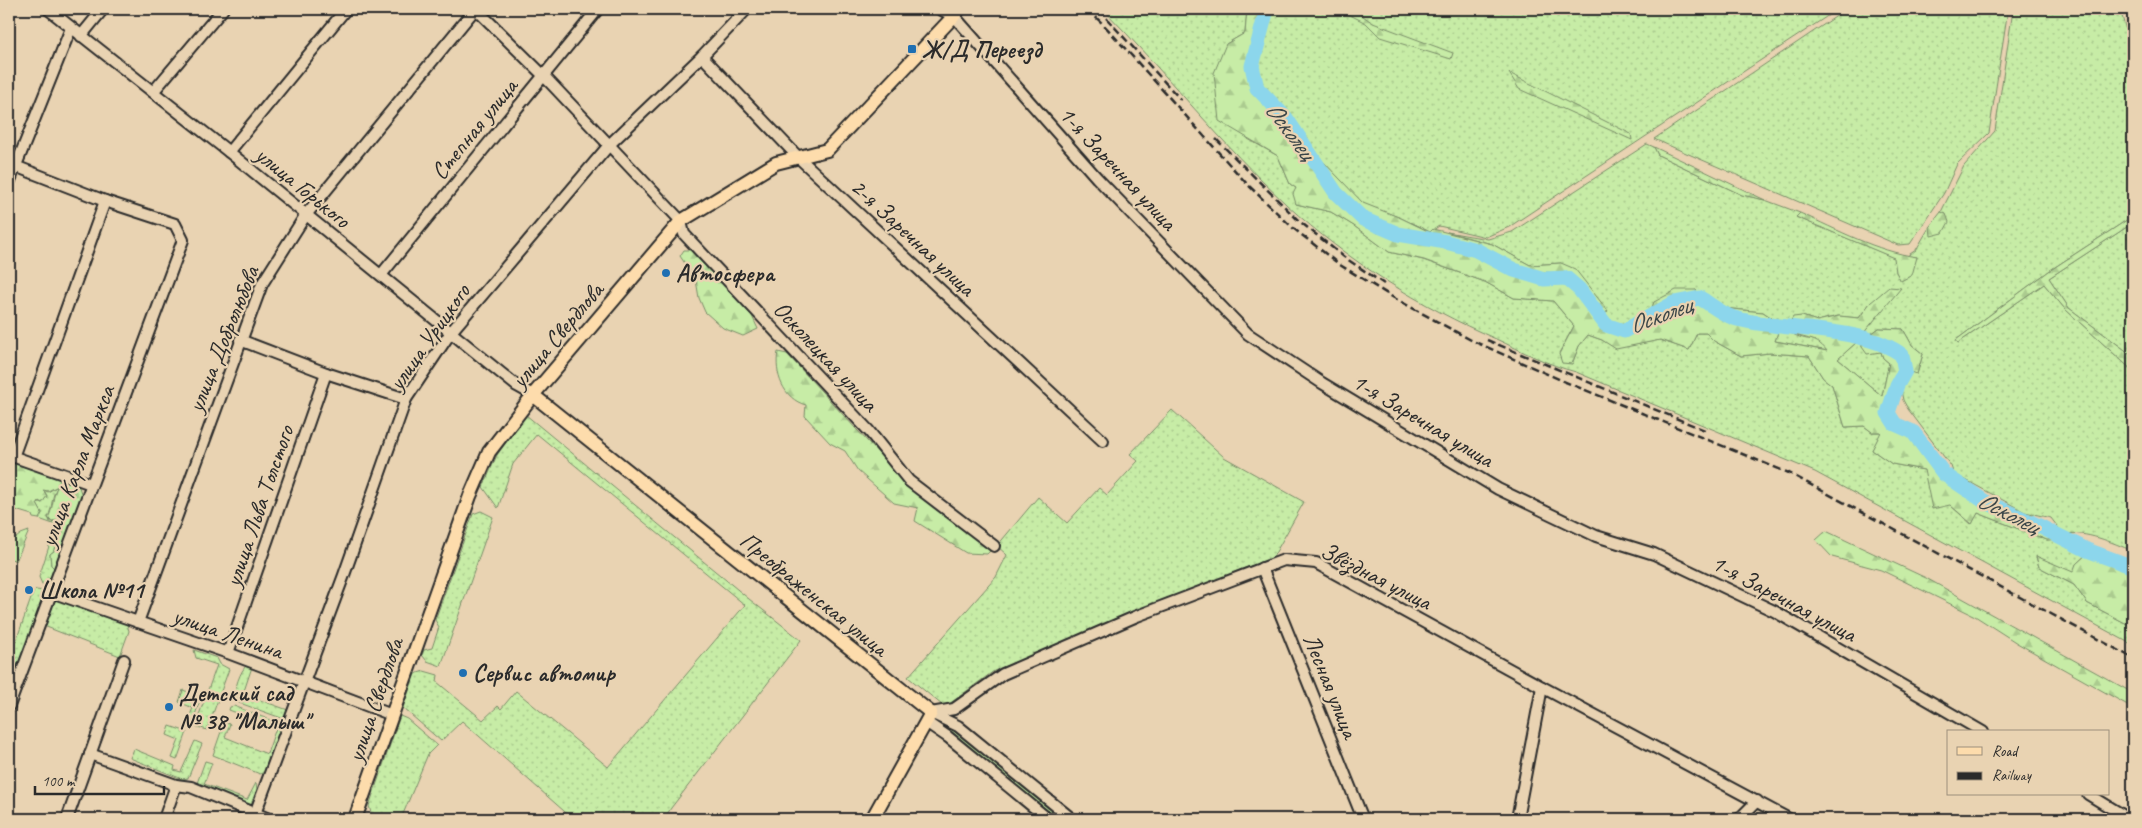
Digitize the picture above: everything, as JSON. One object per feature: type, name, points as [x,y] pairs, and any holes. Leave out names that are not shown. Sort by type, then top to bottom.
[{"type":"main road","name":"улица Свердлова","points":[[355,819],[470,496],[489,452],[533,396],[681,221],[776,163],[827,150],[956,12]]},
{"type":"main road","name":"Преображенская улица","points":[[533,396],[928,718]]},
{"type":"main road","points":[[872,819],[928,718]]},
{"type":"street","name":"улица Горького","points":[[48,9],[229,152],[305,216],[381,274],[518,386],[533,396]]},
{"type":"street","points":[[80,36],[102,9]]},
{"type":"street","points":[[153,92],[223,9]]},
{"type":"street","points":[[229,152],[346,9]]},
{"type":"street","name":"Осколецкая улица","points":[[476,9],[610,144],[681,221],[684,234],[869,431],[909,481],[994,546]]},
{"type":"street","name":"улица Добролюбова","points":[[138,622],[262,284],[305,216],[476,9]]},
{"type":"street","name":"Степная улица","points":[[381,274],[598,9]]},
{"type":"street","name":"1-я Заречная улица","points":[[940,9],[956,12],[1097,178],[1248,334],[1322,383],[1498,489],[1596,536],[1654,554],[1774,611],[1980,730]]},
{"type":"street","name":"улица Урицкого","points":[[254,816],[305,681],[406,399],[451,332],[610,144],[702,56],[744,10]]},
{"type":"street","points":[[9,183],[71,28]]},
{"type":"street","name":"2-я Заречная улица","points":[[702,56],[799,158],[1103,441]]},
{"type":"street","points":[[15,166],[105,202],[11,456],[91,484]]},
{"type":"street","name":"улица Карла Маркса","points":[[9,706],[11,691],[51,592],[183,240],[175,224],[105,202]]},
{"type":"street","points":[[240,340],[326,373],[406,399]]},
{"type":"street","name":"улица Льва Толстого","points":[[228,652],[326,373]]},
{"type":"street","name":"Звёздная улица","points":[[928,718],[954,709],[1003,674],[1137,616],[1284,560],[1316,563],[1789,819]]},
{"type":"street","name":"Лесная улица","points":[[1262,568],[1363,819]]},
{"type":"street","name":"улица Ленина","points":[[51,592],[228,652],[392,715]]},
{"type":"street","points":[[67,819],[124,660]]},
{"type":"street","points":[[1517,819],[1542,687]]},
{"type":"street","name":"Преображенская улица","points":[[928,718],[948,737],[1048,819]]},
{"type":"street","name":"Преображенская улица","points":[[928,718],[958,726],[1072,819]]},
{"type":"street","points":[[90,754],[176,785],[191,787],[254,816],[268,819]]},
{"type":"street","points":[[164,819],[176,785]]},
{"type":"street","points":[[2091,796],[2129,819]]},
{"type":"street","points":[[1739,819],[1757,801]]},
{"type":"green space","points":[[1103,9],[1247,9],[1245,33],[1226,44],[1248,139],[1278,156],[1290,184],[1296,188],[1296,204],[1331,212],[1354,226],[1389,252],[1423,260],[1485,282],[1514,298],[1553,301],[1574,326],[1559,353],[1572,364],[1579,346],[1588,335],[1616,348],[1660,340],[1689,350],[1697,333],[1707,333],[1714,341],[1741,356],[1770,353],[1809,356],[1823,378],[1832,385],[1845,427],[1864,426],[1872,432],[1882,432],[1872,450],[1892,464],[1924,470],[1950,505],[1971,524],[1978,513],[2047,540],[2059,539],[2087,554],[2076,564],[2074,573],[2036,557],[2039,567],[2074,585],[2087,603],[2133,627],[2133,645],[1815,472],[1576,372],[1555,366],[1440,312],[1386,281],[1310,225],[1263,182]]},
{"type":"green space","points":[[1247,9],[1271,9],[1256,65],[1259,85],[1289,117],[1317,155],[1363,203],[1430,232],[1433,229],[1492,244],[1530,265],[1561,263],[1575,269],[1608,311],[1603,314],[1582,286],[1566,273],[1542,272],[1514,266],[1477,247],[1430,233],[1431,244],[1474,254],[1512,274],[1545,282],[1566,283],[1577,292],[1594,319],[1607,329],[1624,333],[1650,317],[1674,307],[1705,303],[1730,320],[1779,329],[1775,341],[1827,351],[1818,342],[1794,334],[1789,330],[1858,341],[1838,359],[1882,396],[1889,363],[1883,358],[1881,352],[1867,354],[1862,347],[1862,341],[1891,348],[1901,356],[1904,371],[1896,384],[1886,413],[1893,425],[1911,433],[1942,476],[1983,504],[2059,539],[2047,540],[1978,513],[1972,524],[1950,505],[1932,509],[1924,470],[1892,464],[1872,450],[1881,432],[1872,432],[1864,426],[1845,427],[1832,385],[1823,378],[1809,356],[1770,353],[1741,356],[1714,341],[1706,333],[1697,333],[1689,350],[1660,340],[1616,349],[1602,340],[1588,335],[1579,346],[1572,364],[1562,363],[1559,354],[1574,326],[1553,301],[1514,298],[1485,282],[1424,260],[1389,252],[1354,226],[1331,212],[1296,204],[1293,194],[1296,188],[1290,184],[1278,156],[1219,121],[1214,73],[1226,44],[1245,33]]},
{"type":"green space","points":[[1271,9],[1838,9],[1509,227],[1486,237],[1439,226],[1430,232],[1401,218],[1363,204],[1317,155],[1289,117],[1259,85],[1256,65]]},
{"type":"green space","points":[[1338,9],[1353,9],[1373,23],[1453,53],[1451,59],[1380,37],[1366,23]]},
{"type":"green space","points":[[1847,9],[2008,9],[1989,133],[1957,164],[1944,193],[1910,244],[1898,245],[1654,139]]},
{"type":"green space","points":[[2013,9],[2120,9],[2133,55],[2133,216],[2049,271],[1956,340],[1958,343],[2044,284],[2065,309],[2133,371],[2133,551],[2090,536],[2063,534],[2051,518],[2025,512],[1964,479],[1955,478],[1951,466],[1903,400],[1900,385],[1908,371],[1917,374],[1923,354],[1912,345],[1903,329],[1879,328],[1867,337],[1862,335],[1900,288],[1870,303],[1859,318],[1838,316],[1817,321],[1802,316],[1793,318],[1789,324],[1778,322],[1763,312],[1722,308],[1699,294],[1696,290],[1654,302],[1651,311],[1625,327],[1608,323],[1603,314],[1608,311],[1561,263],[1530,265],[1492,244],[1447,232],[1488,239],[1512,232],[1647,144],[1654,147],[1658,155],[1742,195],[1765,200],[1800,213],[1796,217],[1895,258],[1896,272],[1901,281],[1917,257],[1907,256],[1916,250],[1930,226],[1932,236],[1946,214],[1941,212],[1964,166],[1995,131]]},
{"type":"green space","points":[[1509,73],[1631,134],[1632,140],[1519,89]]},
{"type":"green space","points":[[1654,147],[1765,200],[1742,195],[1658,155]]},
{"type":"green space","points":[[1941,212],[1946,214],[1949,222],[1943,233],[1931,236],[1930,226]]},
{"type":"green space","points":[[1800,213],[1872,245],[1917,257],[1912,275],[1901,281],[1896,272],[1894,258],[1796,217]]},
{"type":"green space","points":[[2133,216],[2133,223],[2049,278],[2069,308],[2133,356],[2133,371],[2065,309],[2044,284],[1958,343],[1956,340],[2049,271]]},
{"type":"green space","points":[[2133,223],[2133,356],[2069,308],[2049,278]]},
{"type":"green space","points":[[684,250],[690,250],[752,316],[758,329],[743,336],[723,328],[705,312],[699,298],[696,280],[680,256]]},
{"type":"green space","points":[[1889,287],[1901,288],[1862,335],[1789,324],[1793,317],[1802,316],[1817,321],[1839,316],[1859,318],[1870,303]]},
{"type":"green space","points":[[1676,290],[1696,290],[1699,294],[1674,299],[1651,311],[1654,302]]},
{"type":"green space","points":[[1722,308],[1763,312],[1778,322],[1732,314]]},
{"type":"green space","points":[[1879,328],[1903,329],[1912,345],[1923,354],[1917,374],[1908,371],[1903,353],[1892,345],[1867,337]]},
{"type":"green space","points":[[1779,329],[1816,341],[1828,351],[1775,341]]},
{"type":"green space","points":[[1858,341],[1862,341],[1862,347],[1881,352],[1883,358],[1889,363],[1882,396],[1838,359]]},
{"type":"green space","points":[[778,352],[787,354],[916,494],[993,548],[987,554],[966,553],[915,521],[918,508],[894,503],[858,471],[845,451],[830,443],[805,416],[806,405],[798,402],[786,391],[777,368]]},
{"type":"green space","points":[[1172,410],[1224,457],[1304,502],[1272,559],[1242,569],[994,671],[949,704],[942,705],[908,677],[996,577],[1007,555],[997,546],[1038,497],[1067,523],[1099,488],[1107,495],[1138,461],[1130,454]]},
{"type":"green space","points":[[526,415],[801,640],[664,819],[573,819],[462,721],[441,741],[403,708],[415,674],[424,671],[438,675],[437,682],[483,720],[498,706],[501,709],[516,691],[608,767],[745,605],[537,434],[513,464],[498,508],[483,487],[497,455]]},
{"type":"green space","points":[[9,462],[78,484],[82,496],[54,568],[51,565],[50,554],[54,551],[58,525],[61,524],[61,520],[51,521],[48,518],[58,486],[48,491],[43,490],[47,496],[42,503],[39,501],[37,504],[42,513],[39,519],[9,508]]},
{"type":"green space","points":[[58,486],[54,493],[48,517],[50,522],[60,520],[61,523],[57,525],[54,551],[50,554],[51,565],[54,568],[47,586],[42,584],[39,577],[56,525],[39,519],[42,513],[37,504],[39,502],[42,503],[47,496],[44,490],[48,492]]},
{"type":"green space","points":[[481,511],[493,517],[441,666],[427,661],[422,655],[424,650],[432,648],[439,627],[435,620],[473,514]]},
{"type":"green space","points":[[29,531],[16,561],[9,558],[9,536],[16,538]]},
{"type":"green space","points":[[1826,531],[1926,578],[2133,693],[2133,708],[2017,643],[1975,616],[1881,570],[1832,557],[1816,540]]},
{"type":"green space","points":[[2087,554],[2133,570],[2133,627],[2087,603],[2074,585],[2039,567],[2036,556],[2073,572],[2076,564]]},
{"type":"green space","points":[[36,590],[45,591],[13,682],[9,680],[9,639],[16,641],[33,593]]},
{"type":"green space","points":[[59,599],[127,624],[129,631],[120,656],[44,626],[52,603]]},
{"type":"green space","points":[[194,650],[217,658],[220,664],[229,669],[207,730],[195,726],[217,665],[196,658]]},
{"type":"green space","points":[[247,665],[252,667],[243,694],[288,710],[299,684],[288,718],[284,719],[237,702],[235,695],[237,685],[242,671]]},
{"type":"green space","points":[[183,690],[201,697],[191,727],[186,725],[193,708],[179,702]]},
{"type":"green space","points":[[234,706],[283,725],[284,728],[266,772],[260,774],[213,755],[224,723],[230,724],[225,737],[267,754],[276,728],[229,710],[230,707]]},
{"type":"green space","points":[[400,716],[407,719],[437,745],[428,754],[401,819],[373,819],[369,806]]},
{"type":"green space","points":[[950,724],[1066,819],[1055,819],[946,730]]},
{"type":"green space","points":[[170,726],[187,732],[177,760],[172,758],[179,740],[167,735]]},
{"type":"green space","points":[[195,741],[202,744],[188,778],[182,779],[130,758],[134,749],[175,766],[174,770],[181,772]]},
{"type":"green space","points":[[205,761],[212,763],[204,784],[247,800],[256,783],[257,789],[250,807],[196,786]]},
{"type":"waterway","name":"Осколец","points":[[1267,9],[1252,66],[1257,88],[1286,118],[1336,193],[1363,219],[1398,234],[1446,242],[1476,250],[1514,270],[1544,279],[1566,278],[1579,289],[1606,325],[1624,331],[1674,303],[1700,298],[1734,318],[1844,334],[1885,345],[1902,355],[1905,371],[1897,385],[1888,413],[1895,424],[1913,432],[1944,474],[1984,501],[2087,550],[2133,567]]},
{"type":"railway","points":[[1087,9],[1104,25],[1248,185],[1293,228],[1340,265],[1394,298],[1471,340],[1563,381],[1789,473],[2133,658]]},
{"type":"railway","points":[[1098,9],[1181,100]]},
{"type":"railway","points":[[1216,139],[1298,220],[1344,257],[1384,284]]},
{"type":"railway","points":[[1487,340],[1707,431]]},
{"type":"place","name":"Ж/Д Переезд","points":[[912,49]]},
{"type":"place","name":"Автосфера","points":[[666,273]]},
{"type":"place","name":"Школа №11","points":[[29,590]]},
{"type":"place","name":"Сервис автомир","points":[[463,673]]},
{"type":"place","name":"Детский сад № 38 \"Малыш\"","points":[[169,707]]}]
